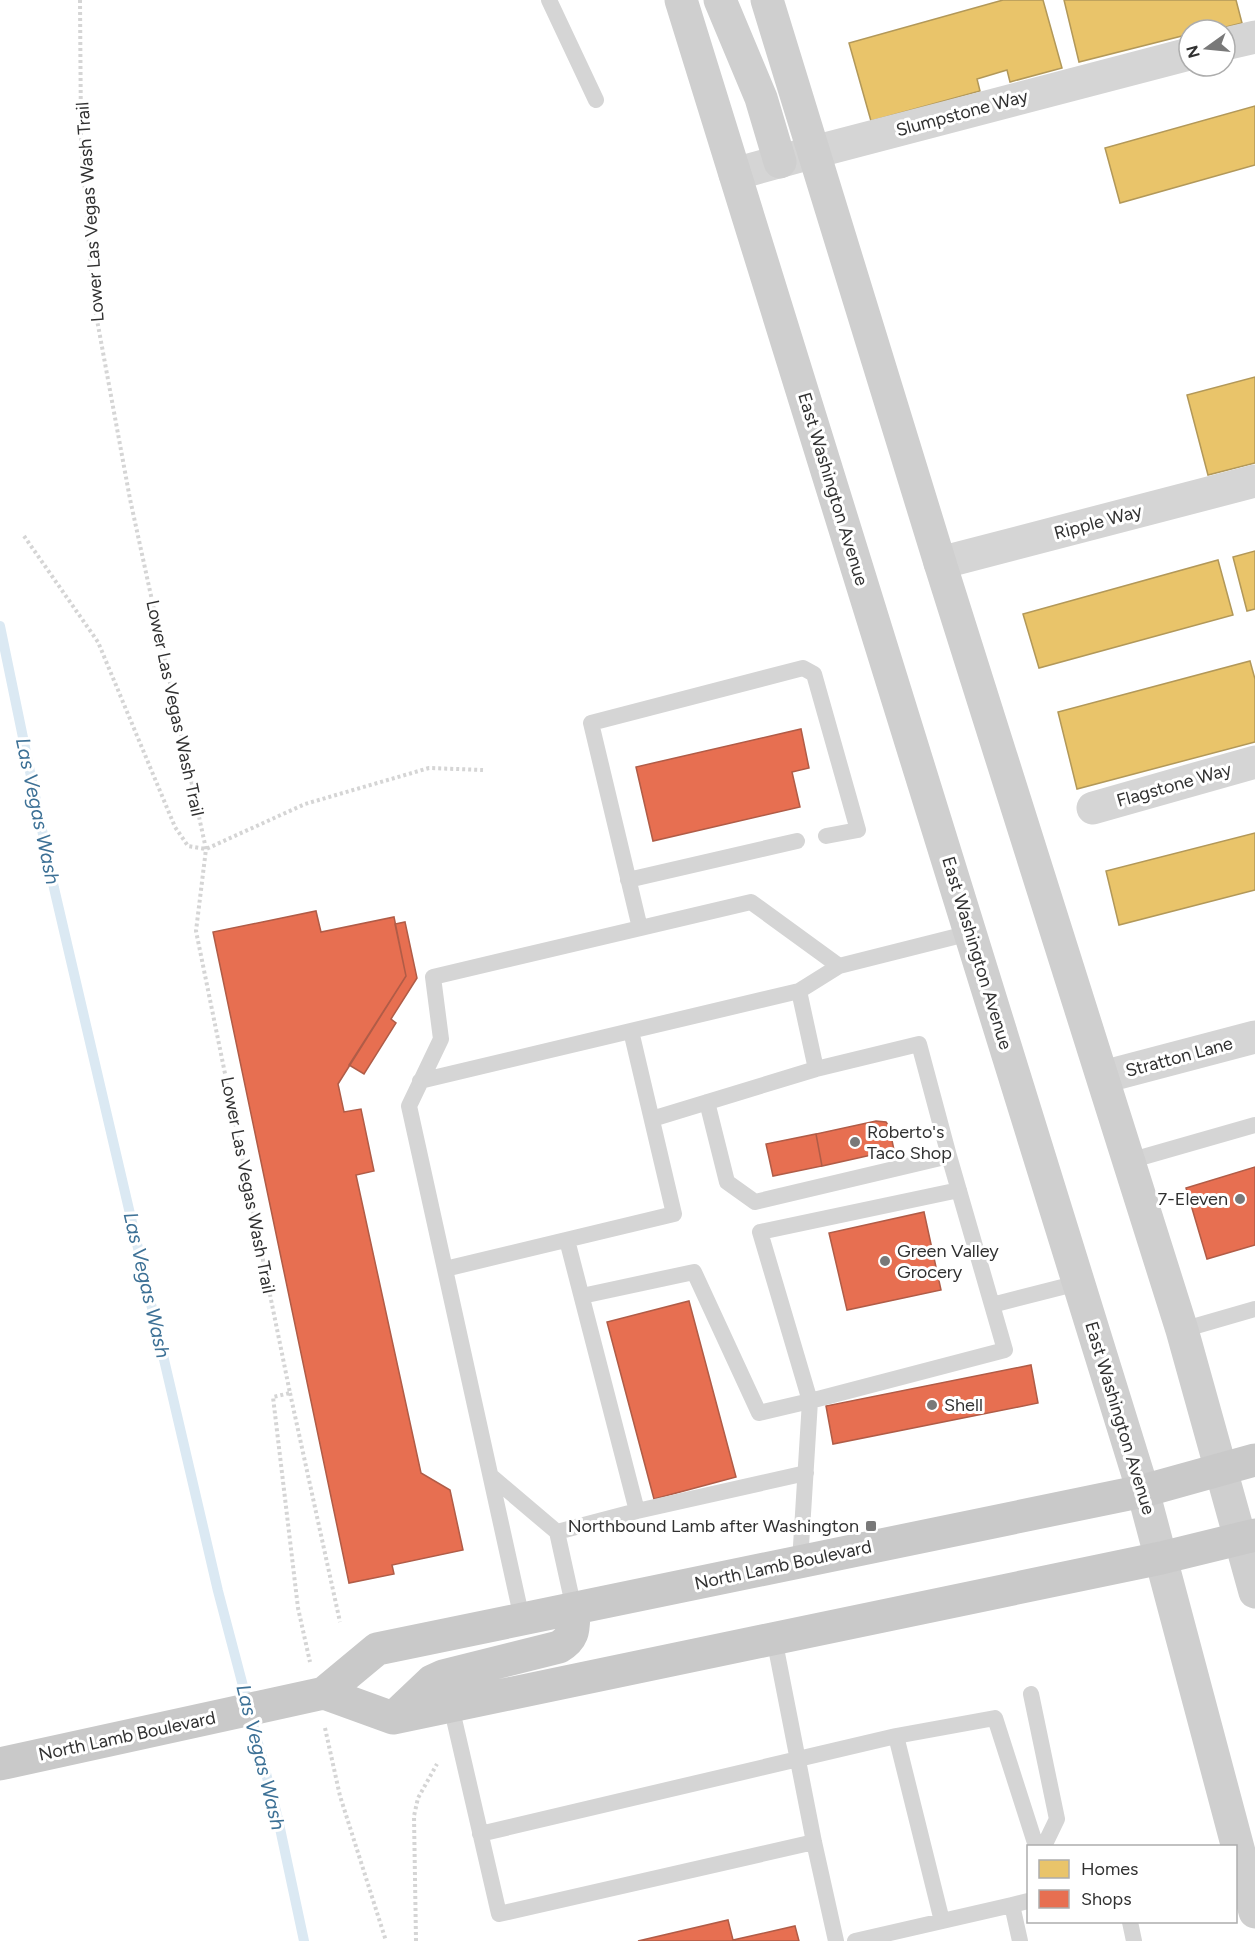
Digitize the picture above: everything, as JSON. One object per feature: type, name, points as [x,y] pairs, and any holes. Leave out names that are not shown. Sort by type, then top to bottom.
[{"type":"main road","name":"East Washington Avenue","points":[[681,0],[1143,1491],[1236,1845]]},
{"type":"main road","points":[[720,0],[761,98],[780,162]]},
{"type":"main road","points":[[767,0],[940,563],[1182,1330],[1221,1469],[1248,1537],[1255,1592]]},
{"type":"main road","name":"North Lamb Boulevard","points":[[0,1764],[324,1693],[377,1649],[1143,1491],[1255,1460]]},
{"type":"main road","points":[[324,1693],[393,1718],[1161,1558],[1248,1537]]},
{"type":"main road","points":[[393,1718],[432,1682],[443,1676],[542,1653],[568,1642],[573,1632],[574,1609]]},
{"type":"main road","name":"East Washington Avenue","points":[[1237,1850],[1255,1912]]},
{"type":"street","points":[[1237,41],[1255,36]]},
{"type":"street","name":"Slumpstone Way","points":[[735,174],[1177,57]]},
{"type":"street","name":"Ripple Way","points":[[940,563],[1255,481]]},
{"type":"street","name":"Flagstone Way","points":[[1093,808],[1255,762]]},
{"type":"street","name":"Stratton Lane","points":[[1103,1077],[1255,1037]]},
{"type":"lane","points":[[549,0],[596,100]]},
{"type":"lane","points":[[640,928],[591,723],[803,668],[814,674],[858,830],[826,836]]},
{"type":"lane","points":[[628,879],[797,842]]},
{"type":"lane","points":[[522,1619],[409,1106],[441,1039],[433,977],[751,903],[839,966]]},
{"type":"lane","points":[[420,1081],[799,991],[839,966],[970,933]]},
{"type":"lane","points":[[799,991],[816,1069]]},
{"type":"lane","points":[[445,1269],[674,1214],[632,1031]]},
{"type":"lane","points":[[582,1296],[694,1272],[759,1413],[1005,1350],[919,1044],[816,1069],[652,1119]]},
{"type":"lane","points":[[707,1102],[728,1182],[755,1202],[949,1156]]},
{"type":"lane","points":[[1129,1161],[1255,1125]]},
{"type":"lane","points":[[800,1562],[810,1401],[760,1232],[959,1190]]},
{"type":"lane","points":[[567,1240],[637,1511]]},
{"type":"lane","points":[[992,1305],[1078,1282]]},
{"type":"lane","points":[[1182,1330],[1255,1309]]},
{"type":"lane","points":[[557,1532],[637,1511],[806,1473]]},
{"type":"lane","points":[[491,1476],[557,1532],[574,1609]]},
{"type":"lane","points":[[774,1638],[836,1941]]},
{"type":"lane","points":[[1031,1694],[1058,1819],[1045,1845]]},
{"type":"lane","points":[[451,1706],[499,1914],[814,1842]]},
{"type":"lane","points":[[480,1834],[896,1736],[994,1718],[1036,1845]]},
{"type":"lane","points":[[896,1736],[942,1921]]},
{"type":"lane","points":[[855,1941],[1027,1901]]},
{"type":"lane","points":[[1012,1905],[1020,1941]]},
{"type":"lane","points":[[1130,1923],[1134,1941]]},
{"type":"path","name":"Lower Las Vegas Wash Trail","points":[[80,0],[81,137],[93,298],[130,499],[206,849],[196,931],[290,1393],[340,1622]]},
{"type":"path","points":[[24,536],[98,642],[175,827],[188,846],[206,849],[305,804],[429,768],[483,770]]},
{"type":"path","points":[[273,1397],[290,1393]]},
{"type":"path","points":[[416,1941],[414,1816],[418,1798],[438,1764]]},
{"type":"building: Homes","points":[[1003,0],[1043,0],[1062,68],[1010,82],[1007,70],[977,79],[980,91],[871,121],[849,43]]},
{"type":"building: Homes","points":[[1064,0],[1236,0],[1242,23],[1237,24],[1237,18],[1177,18],[1177,37],[1079,62]]},
{"type":"building: Homes","points":[[1255,106],[1255,165],[1120,203],[1105,148]]},
{"type":"building: Homes","points":[[1255,377],[1255,463],[1208,475],[1187,395]]},
{"type":"building: Homes","points":[[1255,551],[1255,609],[1247,611],[1233,557]]},
{"type":"building: Homes","points":[[1218,560],[1233,615],[1039,668],[1023,614]]},
{"type":"building: Homes","points":[[1250,661],[1255,679],[1255,742],[1077,789],[1058,712]]},
{"type":"building: Homes","points":[[1255,833],[1255,890],[1119,925],[1106,871]]},
{"type":"building: Shops","points":[[801,729],[809,768],[792,772],[800,807],[653,841],[636,767]]},
{"type":"building: Shops","points":[[316,911],[321,932],[394,917],[406,976],[338,1084],[344,1112],[361,1109],[374,1171],[356,1175],[421,1473],[450,1490],[463,1550],[392,1565],[394,1574],[349,1583],[213,932]]},
{"type":"building: Shops","points":[[405,922],[417,978],[391,1019],[396,1023],[364,1074],[349,1065],[406,976],[395,924]]},
{"type":"building: Shops","name":"Roberto's Taco Shop","points":[[876,1121],[886,1122],[889,1126],[894,1150],[822,1166],[816,1134]]},
{"type":"building: Shops","points":[[816,1134],[822,1166],[773,1176],[766,1144]]},
{"type":"building: Shops","points":[[1255,1167],[1255,1245],[1207,1259],[1186,1188]]},
{"type":"building: Shops","name":"Green Valley Grocery","points":[[924,1212],[941,1290],[847,1310],[829,1233]]},
{"type":"building: Shops","points":[[689,1301],[736,1477],[654,1499],[607,1322]]},
{"type":"building: Shops","points":[[1031,1365],[1038,1403],[833,1444],[826,1406]]},
{"type":"building: Shops","points":[[728,1920],[733,1940],[795,1926],[799,1941],[638,1941]]},
{"type":"waterway","name":"Las Vegas Wash","points":[[0,626],[54,888],[218,1591],[278,1819],[304,1941]]},
{"type":"place","name":"Roberto's Taco Shop","points":[[855,1142]]},
{"type":"place","name":"7-Eleven","points":[[1240,1199]]},
{"type":"place","name":"Green Valley Grocery","points":[[885,1261]]},
{"type":"place","name":"Shell","points":[[932,1405]]},
{"type":"place","name":"Northbound Lamb after Washington","points":[[871,1526]]}]
